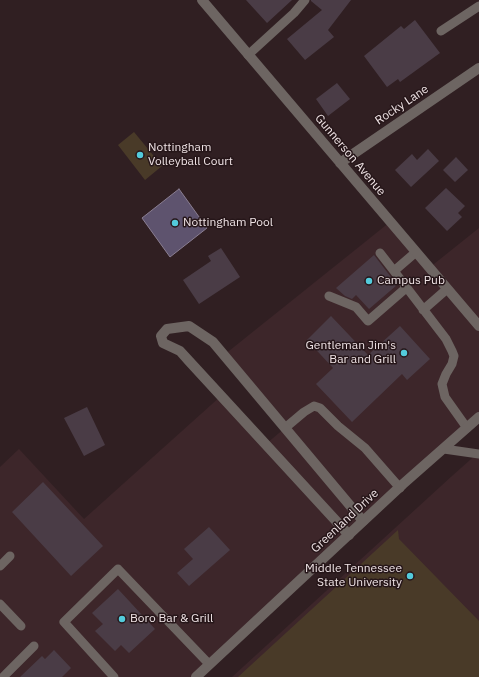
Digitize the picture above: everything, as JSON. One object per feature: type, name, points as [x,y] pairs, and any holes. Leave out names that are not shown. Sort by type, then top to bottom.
[{"type":"street","name":"Gunnerson Avenue","points":[[202,0],[479,326]]},
{"type":"street","name":"Rocky Lane","points":[[340,163],[479,68]]},
{"type":"street","points":[[349,535],[180,351],[163,343],[161,336],[167,328],[189,326],[213,342],[363,521]]},
{"type":"street","name":"Greenland Drive","points":[[196,677],[363,521],[479,418]]},
{"type":"lane","points":[[248,55],[294,13],[304,0]]},
{"type":"lane","points":[[441,31],[479,6]]},
{"type":"lane","points":[[394,271],[416,252]]},
{"type":"lane","points":[[380,253],[446,339],[452,351],[454,356],[452,364],[442,384],[445,397],[467,428]]},
{"type":"lane","points":[[329,296],[356,307],[368,321],[406,288]]},
{"type":"lane","points":[[423,310],[447,288]]},
{"type":"lane","points":[[285,428],[304,412],[314,406],[320,408],[338,426],[365,448],[400,488]]},
{"type":"lane","points":[[444,448],[479,454]]},
{"type":"lane","points":[[0,566],[10,556]]},
{"type":"lane","points":[[114,677],[64,622],[118,569],[209,664]]},
{"type":"lane","points":[[0,604],[21,626]]},
{"type":"lane","points":[[3,677],[34,646]]},
{"type":"shaded area","name":"Nottingham Volleyball Court","points":[[134,132],[162,166],[145,180],[118,145]]},
{"type":"shaded area","name":"Nottingham Pool","points":[[179,189],[207,228],[170,257],[142,218]]},
{"type":"shaded area","points":[[390,222],[429,268],[479,228],[479,418],[196,677],[0,677],[0,467],[19,449],[84,519],[221,396],[266,444],[285,428],[224,355]]},
{"type":"shaded area","name":"Middle Tennessee State University","points":[[479,452],[479,677],[232,677],[452,476]]},
{"type":"shaded area","name":"Middle Tennessee State University","points":[[398,530],[399,539],[479,621],[479,677],[238,677]]},
{"type":"building","points":[[246,0],[292,0],[267,23]]},
{"type":"building","points":[[311,0],[351,0],[328,30],[334,37],[305,60],[287,39],[322,10]]},
{"type":"building","points":[[415,20],[440,53],[400,82],[398,79],[387,87],[364,56],[401,26],[404,29]]},
{"type":"building","points":[[337,83],[350,99],[328,116],[316,99]]},
{"type":"building","points":[[428,149],[439,161],[411,187],[395,170],[412,154],[417,160]]},
{"type":"building","points":[[456,157],[468,170],[455,182],[443,170]]},
{"type":"building","points":[[446,188],[465,206],[458,213],[462,217],[447,231],[425,208]]},
{"type":"building","points":[[221,248],[240,277],[199,304],[183,280],[211,261],[208,256]]},
{"type":"building","name":"Campus Pub","points":[[374,255],[397,285],[369,309],[356,295],[352,299],[345,296],[336,288]]},
{"type":"building","points":[[331,316],[368,355],[400,326],[430,359],[407,380],[402,374],[352,422],[316,384],[333,368],[307,340]]},
{"type":"building","points":[[87,407],[105,445],[84,456],[64,418]]},
{"type":"building","points":[[43,482],[103,546],[71,576],[12,512]]},
{"type":"building","points":[[209,527],[230,550],[189,586],[177,573],[193,559],[184,549]]},
{"type":"building","name":"Boro Bar & Grill","points":[[118,589],[155,629],[129,653],[121,645],[115,651],[95,631],[103,624],[92,613]]},
{"type":"building","points":[[54,650],[71,668],[62,677],[20,677],[42,656],[45,659]]},
{"type":"place","name":"Nottingham Volleyball Court","points":[[140,155]]},
{"type":"place","name":"Nottingham Pool","points":[[175,223]]},
{"type":"place","name":"Campus Pub","points":[[369,281]]},
{"type":"place","name":"Gentleman Jim's Bar and Grill","points":[[404,353]]},
{"type":"place","name":"Middle Tennessee State University","points":[[410,576]]},
{"type":"place","name":"Boro Bar & Grill","points":[[122,619]]}]
